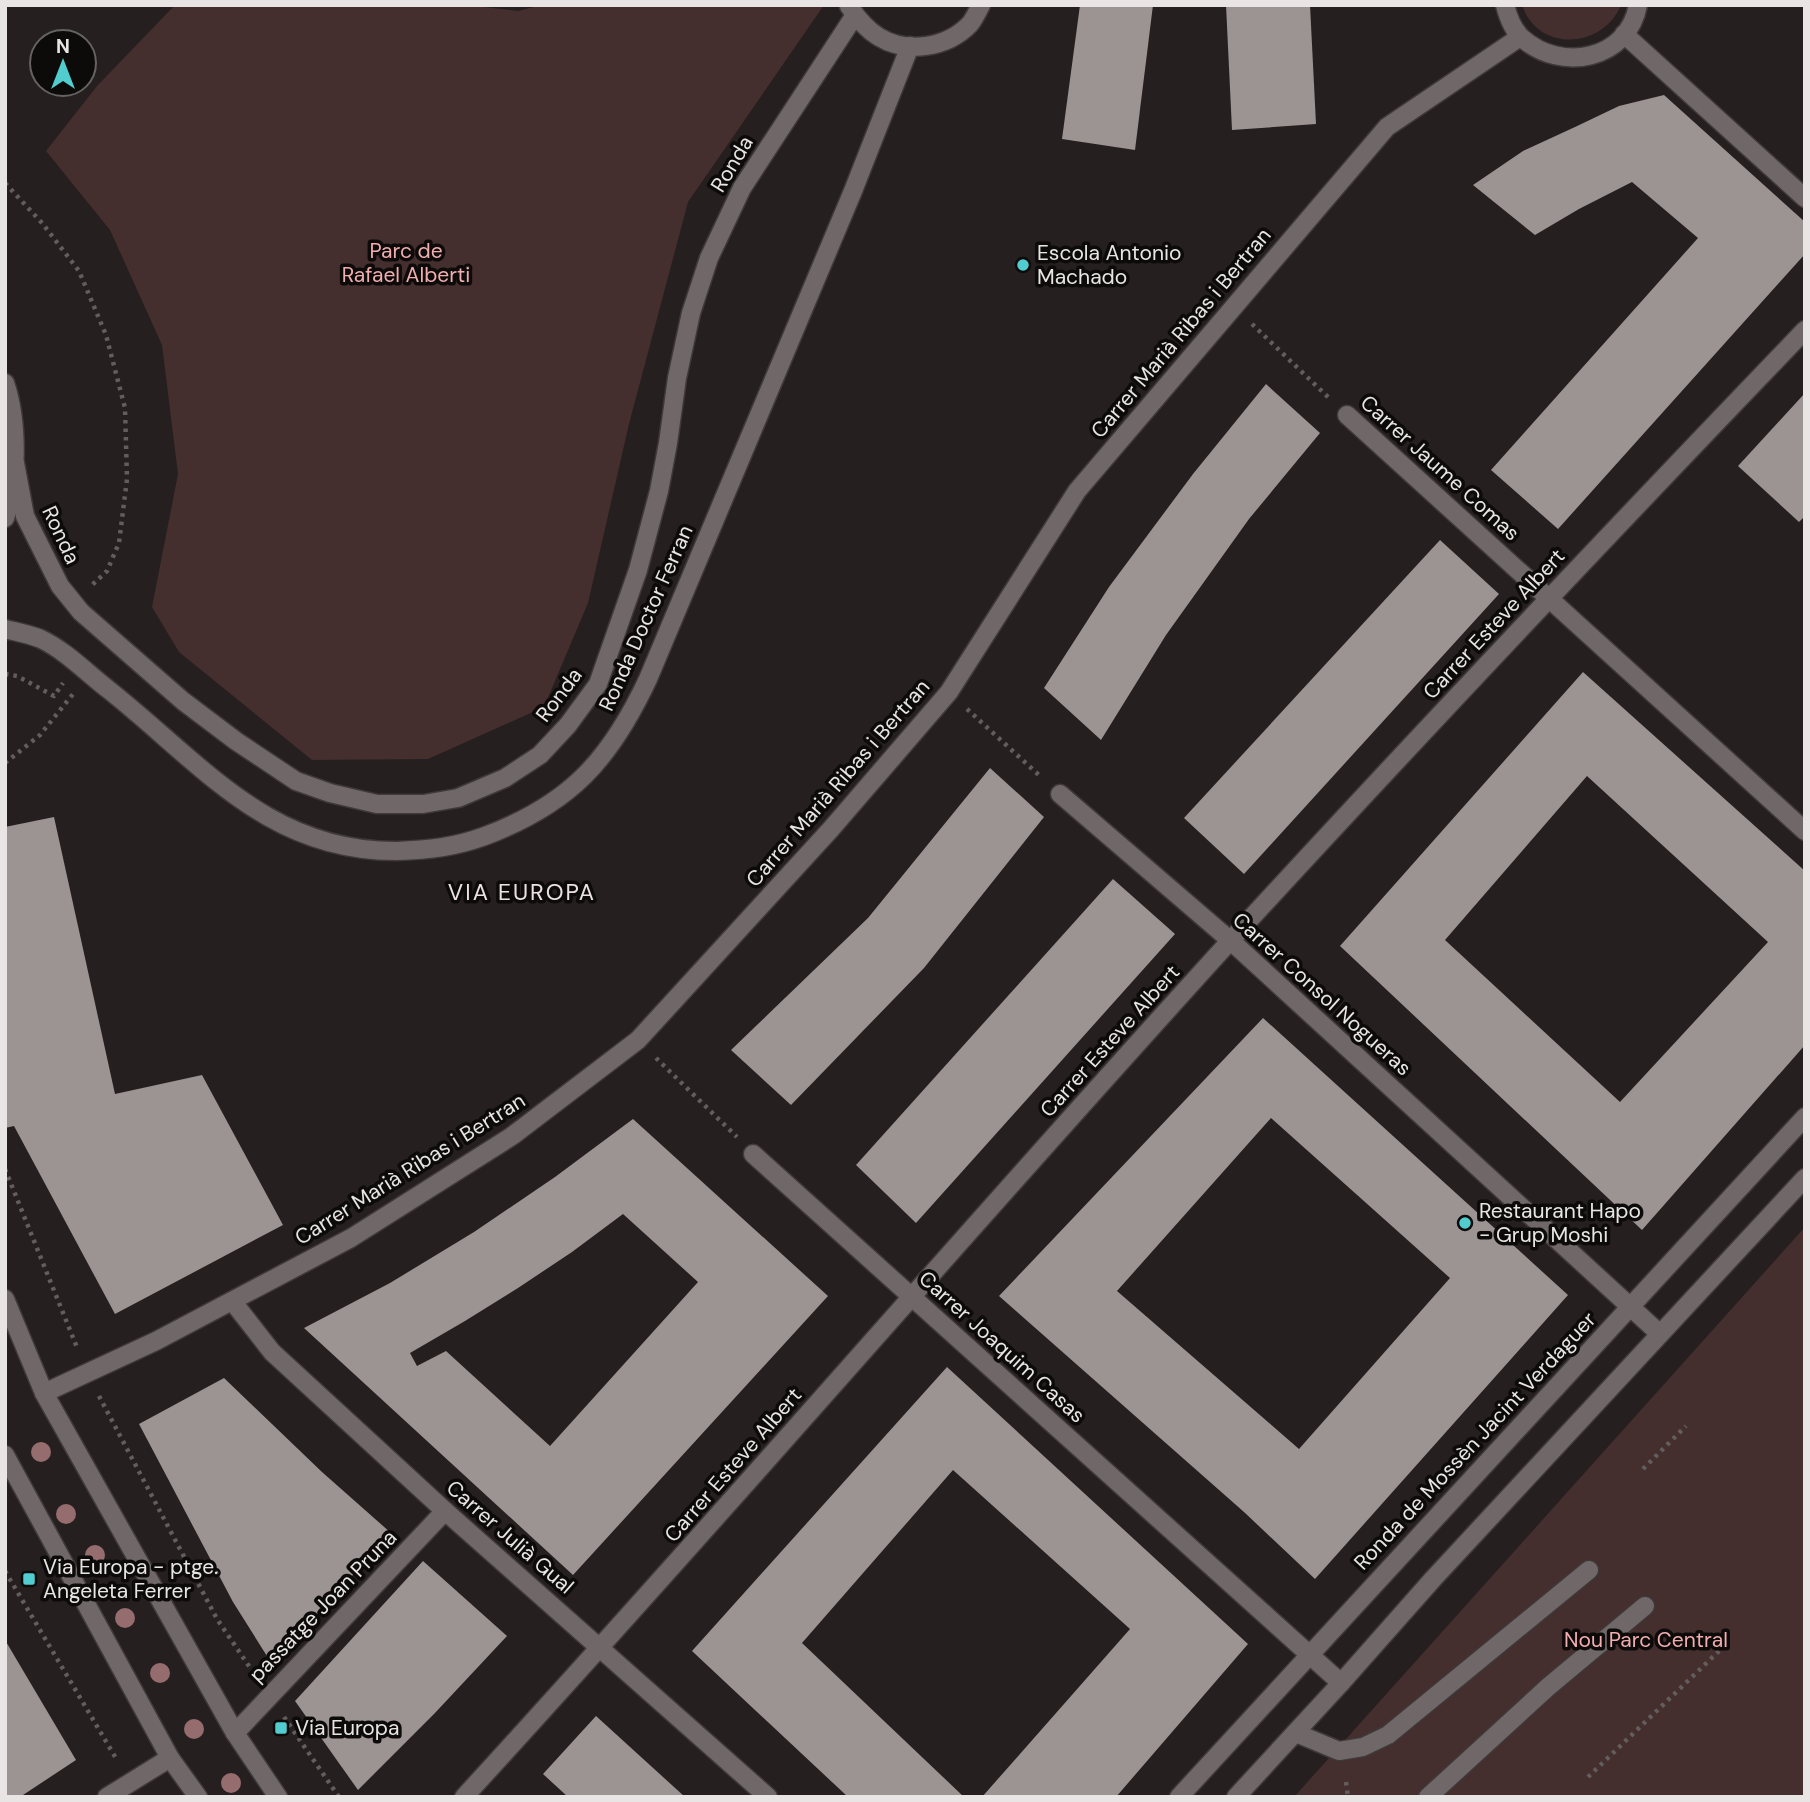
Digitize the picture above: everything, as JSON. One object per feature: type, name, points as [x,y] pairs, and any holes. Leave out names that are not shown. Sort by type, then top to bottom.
[{"type":"street","name":"Ronda","points":[[15,463],[25,516],[60,586],[81,612],[183,701],[296,781],[330,793],[377,804],[423,804],[458,798],[505,778],[540,755],[568,725],[598,684],[638,570],[659,491],[677,378],[691,313],[709,258],[742,188],[851,10],[879,37],[894,44],[928,47],[948,40],[969,24],[981,5]]},
{"type":"street","points":[[1505,5],[1509,20],[1520,37],[1539,51],[1561,58],[1584,58],[1616,43],[1637,14],[1638,5]]},
{"type":"street","points":[[1624,34],[1805,198]]},
{"type":"street","name":"Carrer Marià Ribas i Bertran","points":[[44,1393],[156,1341],[351,1238],[512,1136],[638,1040],[831,829],[949,692],[1077,491],[1387,127],[1520,37]]},
{"type":"street","name":"Ronda Doctor Ferran","points":[[5,629],[27,634],[59,650],[242,802],[272,821],[302,834],[363,850],[429,850],[465,843],[534,815],[571,789],[600,760],[631,715],[649,679],[853,191],[910,46]]},
{"type":"street","name":"Carrer Esteve Albert","points":[[464,1797],[601,1648],[1231,941],[1549,597],[1805,330]]},
{"type":"street","points":[[5,383],[14,427],[15,463],[5,518]]},
{"type":"street","name":"Carrer Jaume Comas","points":[[1347,415],[1805,831]]},
{"type":"street","name":"Carrer Consol Nogueras","points":[[1060,794],[1231,941],[1660,1334]]},
{"type":"street","name":"Ronda de Mossèn Jacint Verdaguer","points":[[1179,1797],[1805,1117]]},
{"type":"street","name":"Carrer Joaquim Casas","points":[[753,1154],[1341,1683]]},
{"type":"street","points":[[1237,1797],[1433,1578],[1805,1178]]},
{"type":"street","points":[[5,1299],[44,1393],[235,1733],[278,1797]]},
{"type":"street","name":"Carrer Julià Gual","points":[[233,1302],[272,1352],[445,1511],[768,1797]]},
{"type":"street","points":[[6,1459],[170,1758],[198,1797]]},
{"type":"street","name":"passatge Joan Pruna","points":[[235,1733],[445,1511]]},
{"type":"street","points":[[1296,1733],[1339,1751],[1363,1747],[1388,1735],[1588,1570]]},
{"type":"street","points":[[1428,1797],[1548,1687],[1644,1606]]},
{"type":"street","points":[[107,1797],[170,1758]]},
{"type":"path","points":[[5,183],[42,223],[79,271],[106,335],[125,408],[127,478],[119,543],[107,571],[86,591]]},
{"type":"path","name":"Carrer Jaume Comas","points":[[1233,307],[1347,415]]},
{"type":"path","points":[[5,674],[17,676],[54,695],[69,674]]},
{"type":"path","points":[[949,692],[1060,794]]},
{"type":"path","points":[[638,1040],[753,1154]]},
{"type":"path","points":[[5,1169],[81,1357]]},
{"type":"path","points":[[95,1388],[217,1619],[262,1685]]},
{"type":"path","points":[[1643,1469],[1686,1426]]},
{"type":"path","points":[[5,1571],[123,1770]]},
{"type":"path","points":[[1588,1777],[1719,1651]]},
{"type":"path","points":[[278,1708],[339,1797]]},
{"type":"path","points":[[1346,1782],[1348,1797]]},
{"type":"green space","name":"Parc de Rafael Alberti","points":[[175,5],[467,5],[518,11],[541,5],[824,5],[688,202],[629,424],[588,603],[544,707],[428,759],[312,760],[179,652],[152,607],[178,474],[162,345],[110,230],[46,151],[88,98],[98,98],[98,85]]},
{"type":"green space","points":[[1522,5],[1621,5],[1612,20],[1600,30],[1571,40],[1556,38],[1542,31],[1530,21]]},
{"type":"green space","name":"Nou Parc Central","points":[[1805,1227],[1805,1797],[1294,1797]]},
{"type":"building","points":[[1080,5],[1153,5],[1135,150],[1062,139]]},
{"type":"building","points":[[1226,5],[1310,5],[1316,124],[1232,130]]},
{"type":"building","points":[[1664,95],[1805,222],[1805,254],[1558,529],[1491,470],[1698,238],[1632,182],[1535,235],[1473,185],[1523,151],[1619,106]]},
{"type":"building","points":[[1266,384],[1320,433],[1249,519],[1166,635],[1101,740],[1044,688],[1109,587],[1193,474]]},
{"type":"building","points":[[1805,393],[1805,516],[1799,522],[1738,466]]},
{"type":"building","points":[[1440,540],[1499,594],[1244,874],[1184,818]]},
{"type":"building","points":[[1583,672],[1805,871],[1805,1045],[1642,1230],[1340,946]],"holes":[[[1587,776],[1768,942],[1620,1102],[1445,940]]]},
{"type":"building","points":[[990,768],[1044,817],[924,968],[791,1105],[731,1050],[868,918]]},
{"type":"building","points":[[54,817],[115,1094],[202,1075],[283,1225],[115,1314],[14,1126],[5,1128],[5,827]]},
{"type":"building","points":[[1113,879],[1175,934],[916,1223],[856,1165]]},
{"type":"building","points":[[1263,1018],[1568,1295],[1315,1579],[1244,1512],[999,1296]],"holes":[[[1271,1118],[1450,1278],[1299,1449],[1117,1291]]]},
{"type":"building","points":[[633,1119],[828,1296],[573,1575],[304,1328],[390,1283],[474,1232]],"holes":[[[623,1214],[698,1282],[550,1446],[446,1351],[417,1366],[410,1353],[518,1288]]]},
{"type":"building","points":[[947,1367],[1248,1644],[1116,1797],[982,1797],[1130,1629],[953,1470],[802,1643],[964,1797],[848,1797],[692,1651]]},
{"type":"building","points":[[224,1378],[322,1472],[391,1533],[272,1664],[233,1602],[139,1424]]},
{"type":"building","points":[[423,1561],[507,1636],[358,1790],[295,1701]]},
{"type":"building","points":[[5,1640],[76,1760],[20,1797],[5,1797]]},
{"type":"building","points":[[596,1716],[685,1797],[568,1797],[543,1774]]},
{"type":"place","name":"Escola Antonio Machado","points":[[1023,265]]},
{"type":"place","name":"Restaurant Hapo - Grup Moshi","points":[[1465,1223]]},
{"type":"place","name":"Via Europa - ptge. Angeleta Ferrer","points":[[29,1579]]},
{"type":"place","name":"Via Europa","points":[[281,1728]]},
{"type":"district","name":"VIA EUROPA","points":[[522,892]]}]
